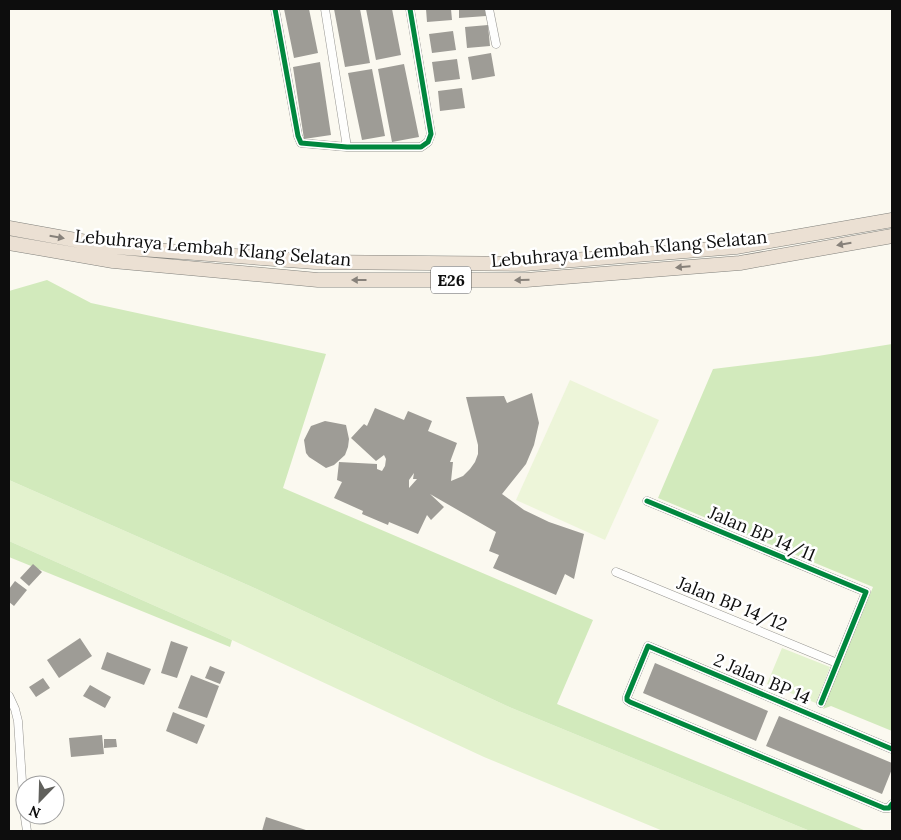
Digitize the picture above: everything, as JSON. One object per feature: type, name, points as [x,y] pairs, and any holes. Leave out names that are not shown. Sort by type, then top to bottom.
[{"type":"highway","name":"Lebuhraya Lembah Klang Selatan","points":[[9,228],[114,246],[315,262],[524,264],[736,248],[892,220]]},
{"type":"highway","name":"Lebuhraya Lembah Klang Selatan","points":[[9,243],[112,261],[318,280],[526,280],[740,262],[892,236]]},
{"type":"street","points":[[275,9],[298,140],[305,144],[347,147],[421,147],[425,145],[431,134],[410,9]]},
{"type":"street","points":[[325,9],[347,147]]},
{"type":"street","points":[[489,9],[496,44]]},
{"type":"street","name":"Jalan BP 14/11","points":[[647,501],[866,592],[837,664]]},
{"type":"street","name":"Jalan BP 14/12","points":[[616,572],[837,664]]},
{"type":"street","name":"2 Jalan BP 14","points":[[892,749],[648,646],[627,697],[627,700],[630,702],[884,808],[889,808],[892,804]]},
{"type":"street","points":[[821,703],[837,664]]},
{"type":"street","points":[[9,696],[18,721],[24,812],[28,831]]},
{"type":"green space","points":[[47,280],[91,303],[326,354],[283,488],[593,620],[557,704],[866,831],[810,831],[507,706],[250,586],[9,480],[9,291]]},
{"type":"green space","points":[[892,344],[892,731],[831,706],[823,709],[873,587],[658,498],[713,369],[818,356]]},
{"type":"green space","points":[[570,380],[659,420],[605,540],[516,500]]},
{"type":"green space","points":[[9,480],[250,586],[507,706],[810,831],[663,831],[484,757],[232,640],[9,541]]},
{"type":"green space","points":[[9,541],[232,640],[230,647],[9,557]]},
{"type":"green space","points":[[782,648],[830,667],[816,703],[767,684]]},
{"type":"building","points":[[284,9],[309,9],[318,53],[294,58]]},
{"type":"building","points":[[334,9],[360,9],[370,63],[345,67]]},
{"type":"building","points":[[366,9],[392,9],[401,55],[376,60]]},
{"type":"building","points":[[426,9],[451,9],[452,20],[427,22]]},
{"type":"building","points":[[459,9],[485,9],[486,16],[459,18]]},
{"type":"building","points":[[488,25],[490,46],[467,48],[465,27]]},
{"type":"building","points":[[453,31],[456,50],[432,53],[429,34]]},
{"type":"building","points":[[491,53],[495,76],[472,80],[468,57]]},
{"type":"building","points":[[457,59],[460,79],[435,82],[432,62]]},
{"type":"building","points":[[320,62],[331,135],[304,139],[293,67]]},
{"type":"building","points":[[404,64],[419,137],[392,142],[378,69]]},
{"type":"building","points":[[372,69],[385,136],[362,140],[348,73]]},
{"type":"building","points":[[462,88],[465,108],[440,111],[438,91]]},
{"type":"building","points":[[532,393],[539,423],[534,445],[526,464],[502,494],[524,510],[549,522],[584,534],[574,579],[565,574],[556,595],[493,568],[499,555],[489,551],[496,532],[430,494],[444,507],[431,520],[427,515],[418,534],[389,522],[388,525],[362,514],[363,511],[334,498],[342,482],[337,480],[339,462],[377,464],[377,469],[382,471],[385,466],[386,459],[384,455],[376,461],[351,438],[364,424],[367,426],[375,408],[404,420],[408,411],[432,421],[428,431],[457,443],[450,462],[453,462],[451,481],[463,476],[470,469],[478,454],[478,445],[466,397],[504,396],[507,403]],"holes":[[[414,473],[413,479],[417,479],[409,488],[409,480]]]},
{"type":"building","points":[[325,421],[346,425],[349,439],[345,455],[334,465],[326,468],[309,457],[306,453],[304,440],[311,426]]},
{"type":"building","points":[[33,564],[42,572],[29,586],[20,578]]},
{"type":"building","points":[[15,581],[27,590],[14,606],[9,602],[9,589]]},
{"type":"building","points":[[80,638],[92,656],[59,678],[47,660]]},
{"type":"building","points":[[171,641],[188,647],[177,678],[161,673]]},
{"type":"building","points":[[107,652],[151,669],[144,685],[101,669]]},
{"type":"building","points":[[655,663],[768,711],[756,741],[643,693]]},
{"type":"building","points":[[210,666],[225,672],[220,684],[205,678]]},
{"type":"building","points":[[191,675],[219,686],[207,718],[178,708]]},
{"type":"building","points":[[43,678],[50,688],[36,697],[29,687]]},
{"type":"building","points":[[90,685],[111,697],[105,708],[83,696]]},
{"type":"building","points":[[173,712],[205,725],[197,744],[166,731]]},
{"type":"building","points":[[779,716],[892,763],[892,769],[882,794],[766,746]]},
{"type":"building","points":[[102,735],[104,754],[71,757],[69,738]]},
{"type":"building","points":[[104,739],[116,739],[117,747],[104,748]]},
{"type":"building","points":[[266,817],[309,831],[262,831]]},
{"type":"cycle path","points":[[275,9],[298,136],[301,143],[347,147],[421,147],[428,142],[431,134],[410,9]]},
{"type":"cycle path","points":[[647,501],[866,592],[821,703]]},
{"type":"cycle path","points":[[892,749],[648,646],[627,697],[627,700],[630,702],[884,808],[889,808],[892,804]]}]
